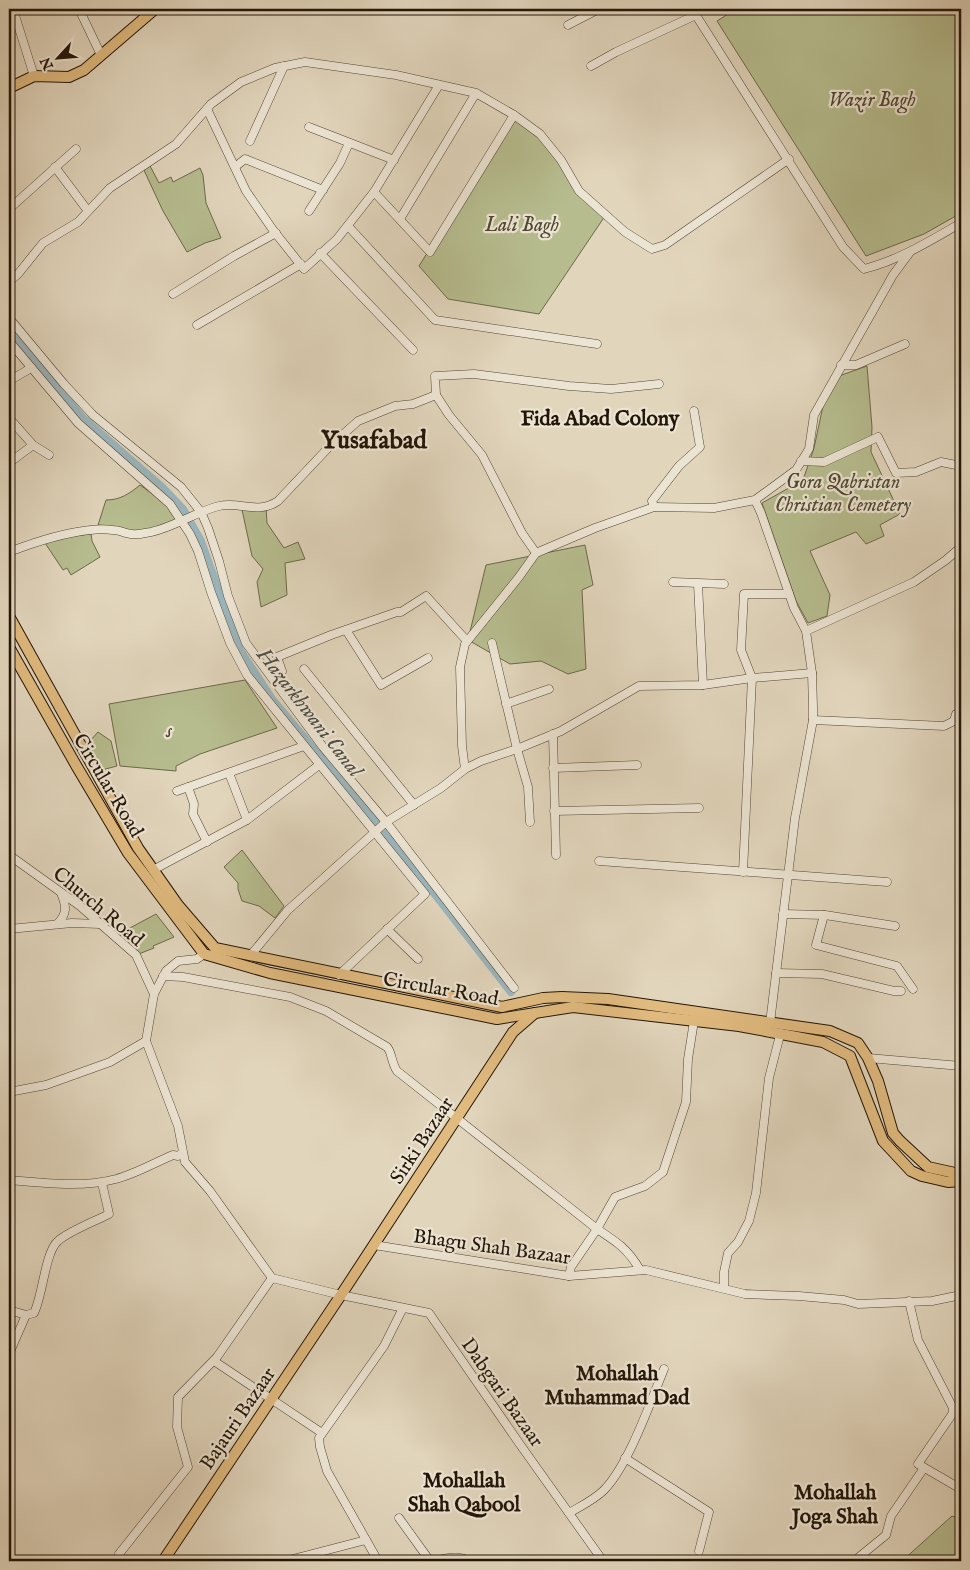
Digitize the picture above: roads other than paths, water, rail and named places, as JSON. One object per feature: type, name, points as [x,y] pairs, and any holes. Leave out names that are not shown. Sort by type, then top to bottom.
[{"type":"main road","points":[[9,88],[34,76],[69,77],[84,70],[155,9]]},
{"type":"main road","points":[[9,616],[138,848],[178,905],[215,948],[339,975],[405,986],[503,1012],[533,1001],[562,997],[608,999],[830,1031],[858,1044],[868,1058],[878,1081],[893,1133],[928,1167],[955,1173],[961,1172]]},
{"type":"main road","name":"Circular Road","points":[[9,647],[128,853],[204,954],[270,973],[497,1018],[503,1012],[574,1007],[739,1026],[823,1042],[850,1056],[883,1141],[911,1170],[922,1176],[948,1182],[961,1181]]},
{"type":"main road","points":[[204,954],[215,948]]},
{"type":"main road","points":[[606,1011],[608,999]]},
{"type":"main road","points":[[533,1001],[537,1011]]},
{"type":"main road","name":"Sirki Bazaar","points":[[341,1295],[513,1032],[537,1011]]},
{"type":"main road","points":[[883,1141],[893,1133]]},
{"type":"main road","name":"Bajauri Bazaar","points":[[163,1561],[341,1295]]},
{"type":"street","points":[[13,9],[34,76]]},
{"type":"street","points":[[79,9],[101,55]]},
{"type":"street","points":[[568,25],[599,9]]},
{"type":"street","points":[[591,66],[694,12],[844,247],[864,269],[884,264],[910,252],[961,223]]},
{"type":"street","points":[[9,282],[18,274],[43,243],[78,222],[110,188],[176,144],[207,109],[241,82],[275,68],[305,62],[396,75],[476,93],[540,134],[560,160],[579,191],[625,232],[652,249],[664,245],[788,159]]},
{"type":"street","points":[[250,141],[284,66]]},
{"type":"street","points":[[207,109],[246,191],[304,269],[337,239],[374,192],[439,85]]},
{"type":"street","points":[[400,219],[476,93]]},
{"type":"street","points":[[374,192],[430,252],[514,116]]},
{"type":"street","points":[[308,128],[394,160]]},
{"type":"street","points":[[309,211],[340,164],[349,143]]},
{"type":"street","points":[[9,209],[76,148]]},
{"type":"street","points":[[235,167],[245,159],[322,190]]},
{"type":"street","points":[[55,167],[88,211]]},
{"type":"street","points":[[348,226],[435,320],[597,344]]},
{"type":"street","points":[[172,294],[276,233]]},
{"type":"street","points":[[465,769],[462,746],[460,667],[465,644],[520,577],[536,553],[654,507],[714,508],[755,500],[796,470],[809,448],[814,416],[893,275],[910,252]]},
{"type":"street","points":[[320,253],[413,350]]},
{"type":"street","points":[[196,325],[301,264]]},
{"type":"street","points":[[9,318],[92,415],[182,486],[201,512],[219,560],[228,596],[246,643],[323,747],[386,822],[514,988]]},
{"type":"street","points":[[9,342],[78,423],[170,504],[182,521],[198,551],[230,643],[247,675],[425,894],[339,975]]},
{"type":"street","points":[[841,365],[856,365],[905,344]]},
{"type":"street","points":[[9,381],[31,368]]},
{"type":"street","points":[[536,553],[522,533],[482,455],[449,415],[436,395],[435,376],[474,374],[569,386],[611,389],[660,384]]},
{"type":"street","points":[[9,552],[48,539],[90,530],[113,530],[133,535],[166,528],[201,512],[220,506],[241,505],[254,509],[270,506],[278,501],[330,446],[358,421],[394,406],[413,404],[436,395]]},
{"type":"street","points":[[654,507],[652,501],[679,466],[700,447],[694,410]]},
{"type":"street","points":[[9,418],[34,445],[49,455]]},
{"type":"street","points":[[802,461],[824,462],[878,437],[896,473],[916,472],[941,462],[961,466]]},
{"type":"street","points":[[9,463],[34,445]]},
{"type":"street","points":[[755,500],[794,608],[806,631],[812,673],[813,720],[795,818],[770,1023]]},
{"type":"street","points":[[806,631],[914,582],[961,547]]},
{"type":"street","points":[[673,582],[724,584]]},
{"type":"street","points":[[698,584],[703,685]]},
{"type":"street","points":[[743,872],[752,678],[741,650],[744,594],[789,594]]},
{"type":"street","points":[[271,676],[282,671],[277,657],[346,630],[401,612],[426,596],[467,641]]},
{"type":"street","points":[[346,630],[381,685],[428,658]]},
{"type":"street","points":[[492,643],[516,749],[528,787],[530,822]]},
{"type":"street","points":[[304,669],[414,805]]},
{"type":"street","points":[[250,956],[288,910],[386,822],[480,761],[552,734],[612,703],[639,686],[703,685],[752,678],[812,673]]},
{"type":"street","points":[[506,704],[550,689]]},
{"type":"street","points":[[813,720],[944,726],[958,721],[956,714],[961,714]]},
{"type":"street","points":[[552,734],[556,855]]},
{"type":"street","points":[[177,791],[304,746]]},
{"type":"street","points":[[153,870],[247,820],[319,765]]},
{"type":"street","points":[[553,768],[636,765]]},
{"type":"street","points":[[228,773],[247,820]]},
{"type":"street","points":[[188,787],[194,804],[193,814],[207,842]]},
{"type":"street","points":[[554,811],[699,808]]},
{"type":"street","name":"Church Road","points":[[9,855],[61,893],[136,954],[154,994]]},
{"type":"street","points":[[599,861],[887,882]]},
{"type":"street","points":[[57,924],[62,920],[66,912],[66,906],[61,893]]},
{"type":"street","points":[[783,914],[824,915],[895,926]]},
{"type":"street","points":[[824,915],[816,945],[897,966],[914,989]]},
{"type":"street","points":[[9,929],[57,924],[100,924]]},
{"type":"street","points":[[387,929],[418,959]]},
{"type":"street","points":[[119,1554],[188,1467],[176,1427],[178,1397],[214,1361],[272,1278],[215,1198],[185,1162],[178,1126],[146,1041],[154,994],[166,971],[178,961],[197,959],[204,954]]},
{"type":"street","points":[[776,973],[822,974],[894,992],[901,991]]},
{"type":"street","points":[[163,976],[183,977],[290,997],[326,1011],[387,1047],[390,1050],[392,1063],[397,1071],[631,1255],[640,1270]]},
{"type":"street","points":[[569,1276],[571,1267],[615,1198],[645,1186],[663,1172],[675,1141],[686,1102],[688,1059],[694,1021]]},
{"type":"street","points":[[724,1288],[724,1272],[728,1253],[738,1242],[750,1221],[754,1204],[769,1078],[780,1035]]},
{"type":"street","points":[[9,1092],[46,1085],[110,1062],[146,1041]]},
{"type":"street","points":[[868,1058],[961,1066]]},
{"type":"street","points":[[9,1180],[58,1184],[102,1182],[118,1179],[182,1153]]},
{"type":"street","points":[[9,1310],[26,1315],[34,1313],[38,1304],[51,1249],[58,1240],[109,1214],[102,1182]]},
{"type":"street","name":"Bhagu Shah Bazaar","points":[[374,1244],[569,1276],[646,1270],[745,1294],[799,1296],[844,1300],[858,1304],[932,1301],[961,1295]]},
{"type":"street","name":"Dabgari Bazaar","points":[[272,1278],[428,1313],[603,1561]]},
{"type":"street","points":[[860,1561],[860,1557],[886,1535],[891,1516],[953,1413],[954,1408],[918,1340],[909,1301]]},
{"type":"street","points":[[378,1561],[327,1471],[320,1447],[320,1438],[322,1432],[384,1346],[403,1308]]},
{"type":"street","points":[[9,1354],[26,1315]]},
{"type":"street","points":[[214,1361],[322,1432]]},
{"type":"street","points":[[569,1513],[592,1500],[604,1490],[626,1458],[664,1369]]},
{"type":"street","points":[[626,1458],[709,1512],[699,1551]]},
{"type":"street","points":[[921,1466],[961,1489]]},
{"type":"street","points":[[399,1518],[430,1561]]},
{"type":"street","points":[[285,1561],[366,1540]]},
{"type":"street","points":[[434,1561],[449,1557],[469,1561]]},
{"type":"waterway","name":"Hazarkhwani Canal","points":[[9,330],[83,418],[162,487],[183,509],[201,541],[240,650],[272,699],[427,884],[511,992]]},
{"type":"district","name":"Fida Abad Colony","points":[[600,418]]},
{"type":"district","name":"Yusafabad","points":[[374,439]]},
{"type":"district","name":"Mohallah Muhammad Dad","points":[[617,1385]]},
{"type":"district","name":"Mohallah Shah Qabool","points":[[464,1492]]},
{"type":"district","name":"Mohallah Joga Shah","points":[[835,1504]]},
{"type":"park label","name":"Wazir Bagh","points":[[872,99]]},
{"type":"park label","name":"Lali Bagh","points":[[522,224]]},
{"type":"park label","name":"Gora Qabristan Christian Cemetery","points":[[843,492]]},
{"type":"park label","name":"s","points":[[169,730]]}]
